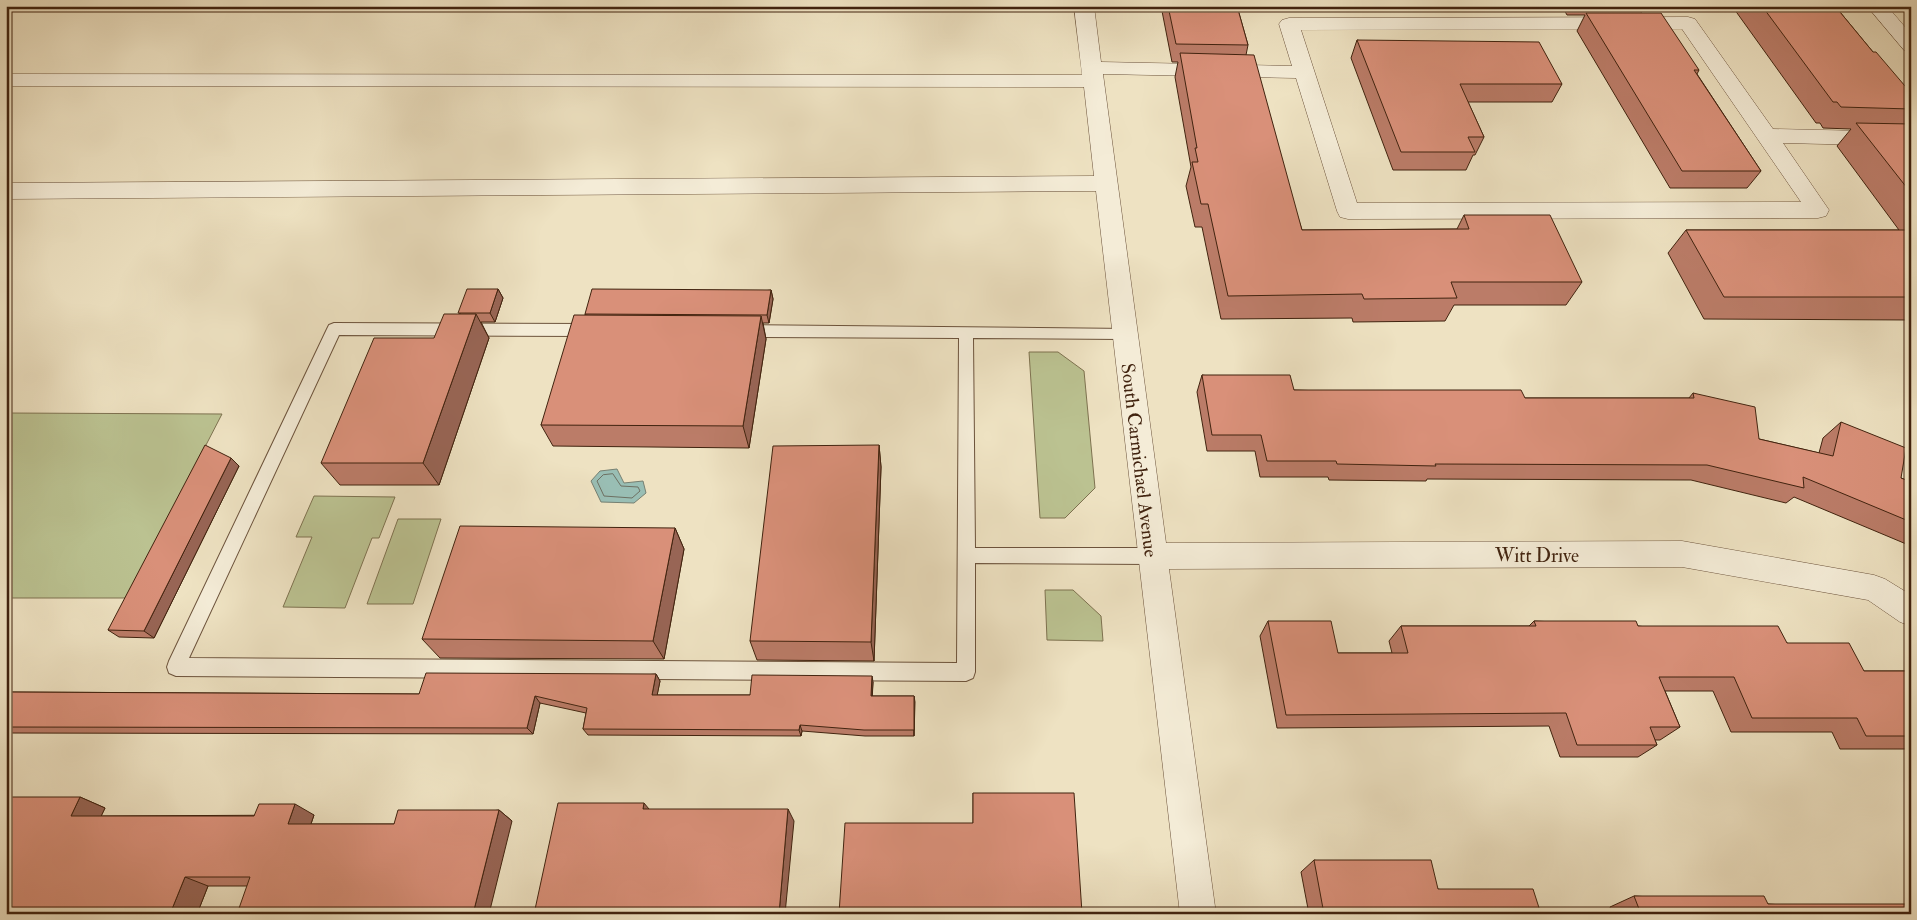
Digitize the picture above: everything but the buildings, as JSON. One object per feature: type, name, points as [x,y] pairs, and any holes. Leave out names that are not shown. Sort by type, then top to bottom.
[{"type":"street","name":"South Carmichael Avenue","points":[[1084,6],[1198,914]]},
{"type":"street","points":[[1876,6],[1911,46]]},
{"type":"street","points":[[1688,23],[1766,136],[1818,210],[1348,211],[1289,24],[1688,23]]},
{"type":"street","points":[[6,80],[1304,72]]},
{"type":"street","points":[[1766,136],[1911,139]]},
{"type":"street","points":[[6,191],[1106,183]]},
{"type":"street","name":"Witt Drive","points":[[1153,556],[1682,554],[1874,588],[1911,612]]},
{"type":"lane","points":[[607,330],[334,329],[176,667],[966,672],[966,332]]},
{"type":"lane","points":[[725,331],[1124,333]]},
{"type":"lane","points":[[966,555],[1153,556]]},
{"type":"green space","points":[[1029,352],[1058,352],[1084,371],[1095,488],[1065,518],[1040,518]]},
{"type":"green space","points":[[6,413],[222,414],[127,598],[6,598]]},
{"type":"green space","points":[[314,496],[395,497],[379,538],[372,538],[345,608],[283,607],[312,537],[296,537]]},
{"type":"green space","points":[[398,519],[441,519],[413,604],[367,604]]},
{"type":"green space","points":[[1045,590],[1073,590],[1101,616],[1103,641],[1047,640]]},
{"type":"water","points":[[617,469],[624,483],[643,481],[646,493],[634,503],[601,502],[591,481],[600,471]]}]
